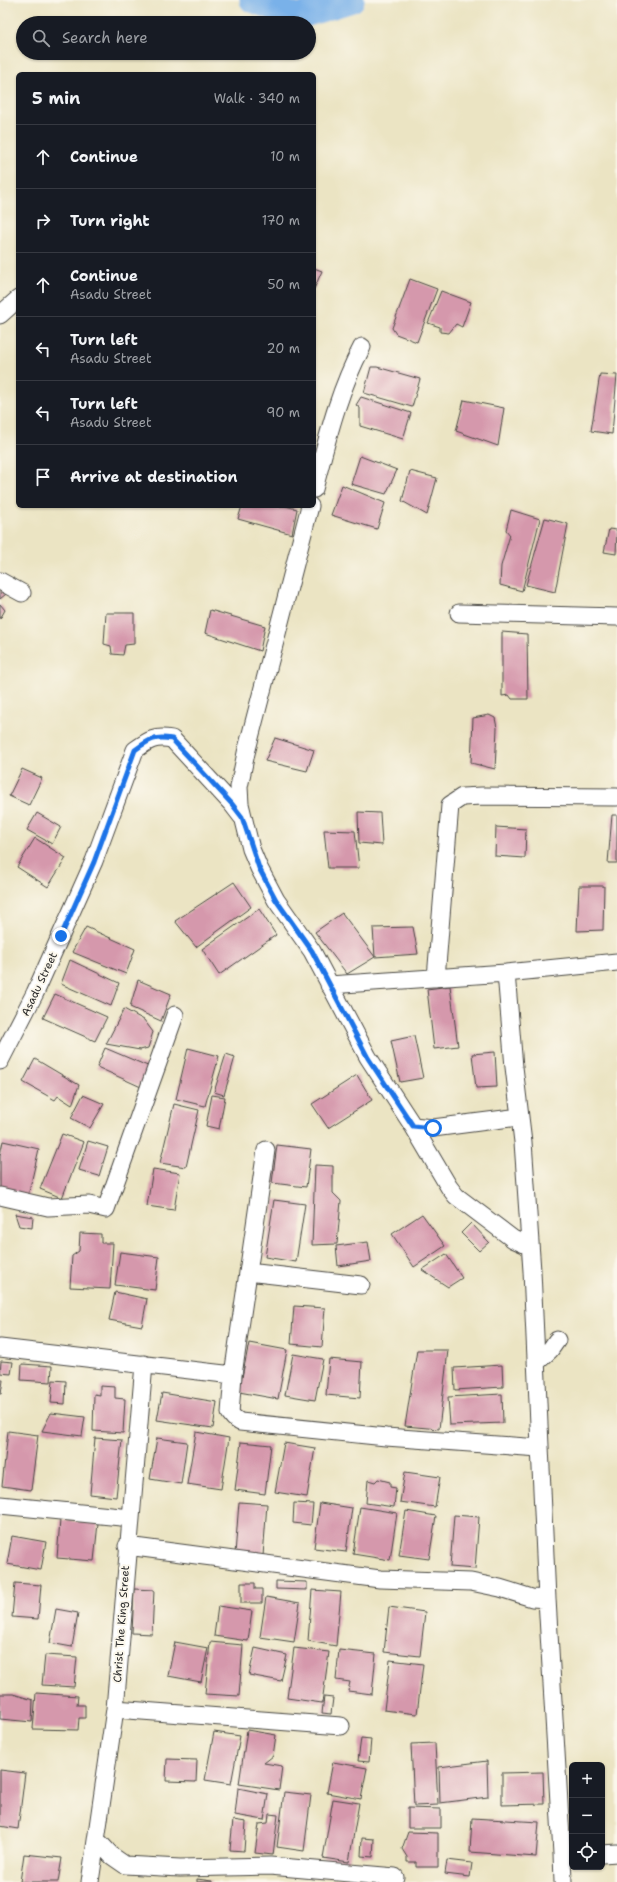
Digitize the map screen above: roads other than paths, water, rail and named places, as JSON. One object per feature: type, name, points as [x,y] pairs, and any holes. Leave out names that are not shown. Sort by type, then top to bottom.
[{"type":"street","points":[[0,315],[16,301]]},
{"type":"street","points":[[316,481],[328,433],[344,384],[362,347]]},
{"type":"street","points":[[309,508],[246,753],[239,787],[242,817],[259,868],[276,900],[312,951],[368,1058],[413,1126],[456,1196],[469,1204],[513,1239],[530,1246]]},
{"type":"street","points":[[0,581],[22,593]]},
{"type":"street","points":[[458,613],[617,617]]},
{"type":"street","name":"Asadu Street","points":[[0,1061],[35,993],[94,862],[135,750],[149,741],[159,737],[172,739],[232,804],[242,817]]},
{"type":"street","points":[[436,978],[450,806],[462,797],[617,797]]},
{"type":"street","points":[[329,985],[506,973],[617,962]]},
{"type":"street","points":[[506,973],[519,1117],[523,1142],[530,1246],[547,1599],[567,1854],[563,1882]]},
{"type":"street","points":[[0,1196],[48,1207],[89,1205],[106,1209],[175,1015]]},
{"type":"street","points":[[413,1126],[433,1128],[519,1117]]},
{"type":"street","points":[[266,1150],[233,1375],[230,1413],[234,1418],[240,1422],[386,1437],[540,1448]]},
{"type":"street","points":[[248,1272],[361,1285]]},
{"type":"street","points":[[536,1363],[550,1350],[557,1340]]},
{"type":"street","points":[[0,1348],[233,1375]]},
{"type":"street","name":"Christ The King Street","points":[[90,1882],[114,1709],[144,1364]]},
{"type":"street","points":[[0,1505],[131,1518]]},
{"type":"street","points":[[127,1546],[380,1579],[471,1582],[500,1588],[532,1598],[547,1599]]},
{"type":"street","points":[[114,1709],[341,1726]]},
{"type":"street","points":[[97,1840],[112,1856],[125,1865],[180,1868],[270,1866],[395,1877]]},
{"type":"street","points":[[605,1854],[617,1853]]},
{"type":"waterway","points":[[252,0],[295,16]]},
{"type":"waterway","points":[[301,16],[352,0]]}]
